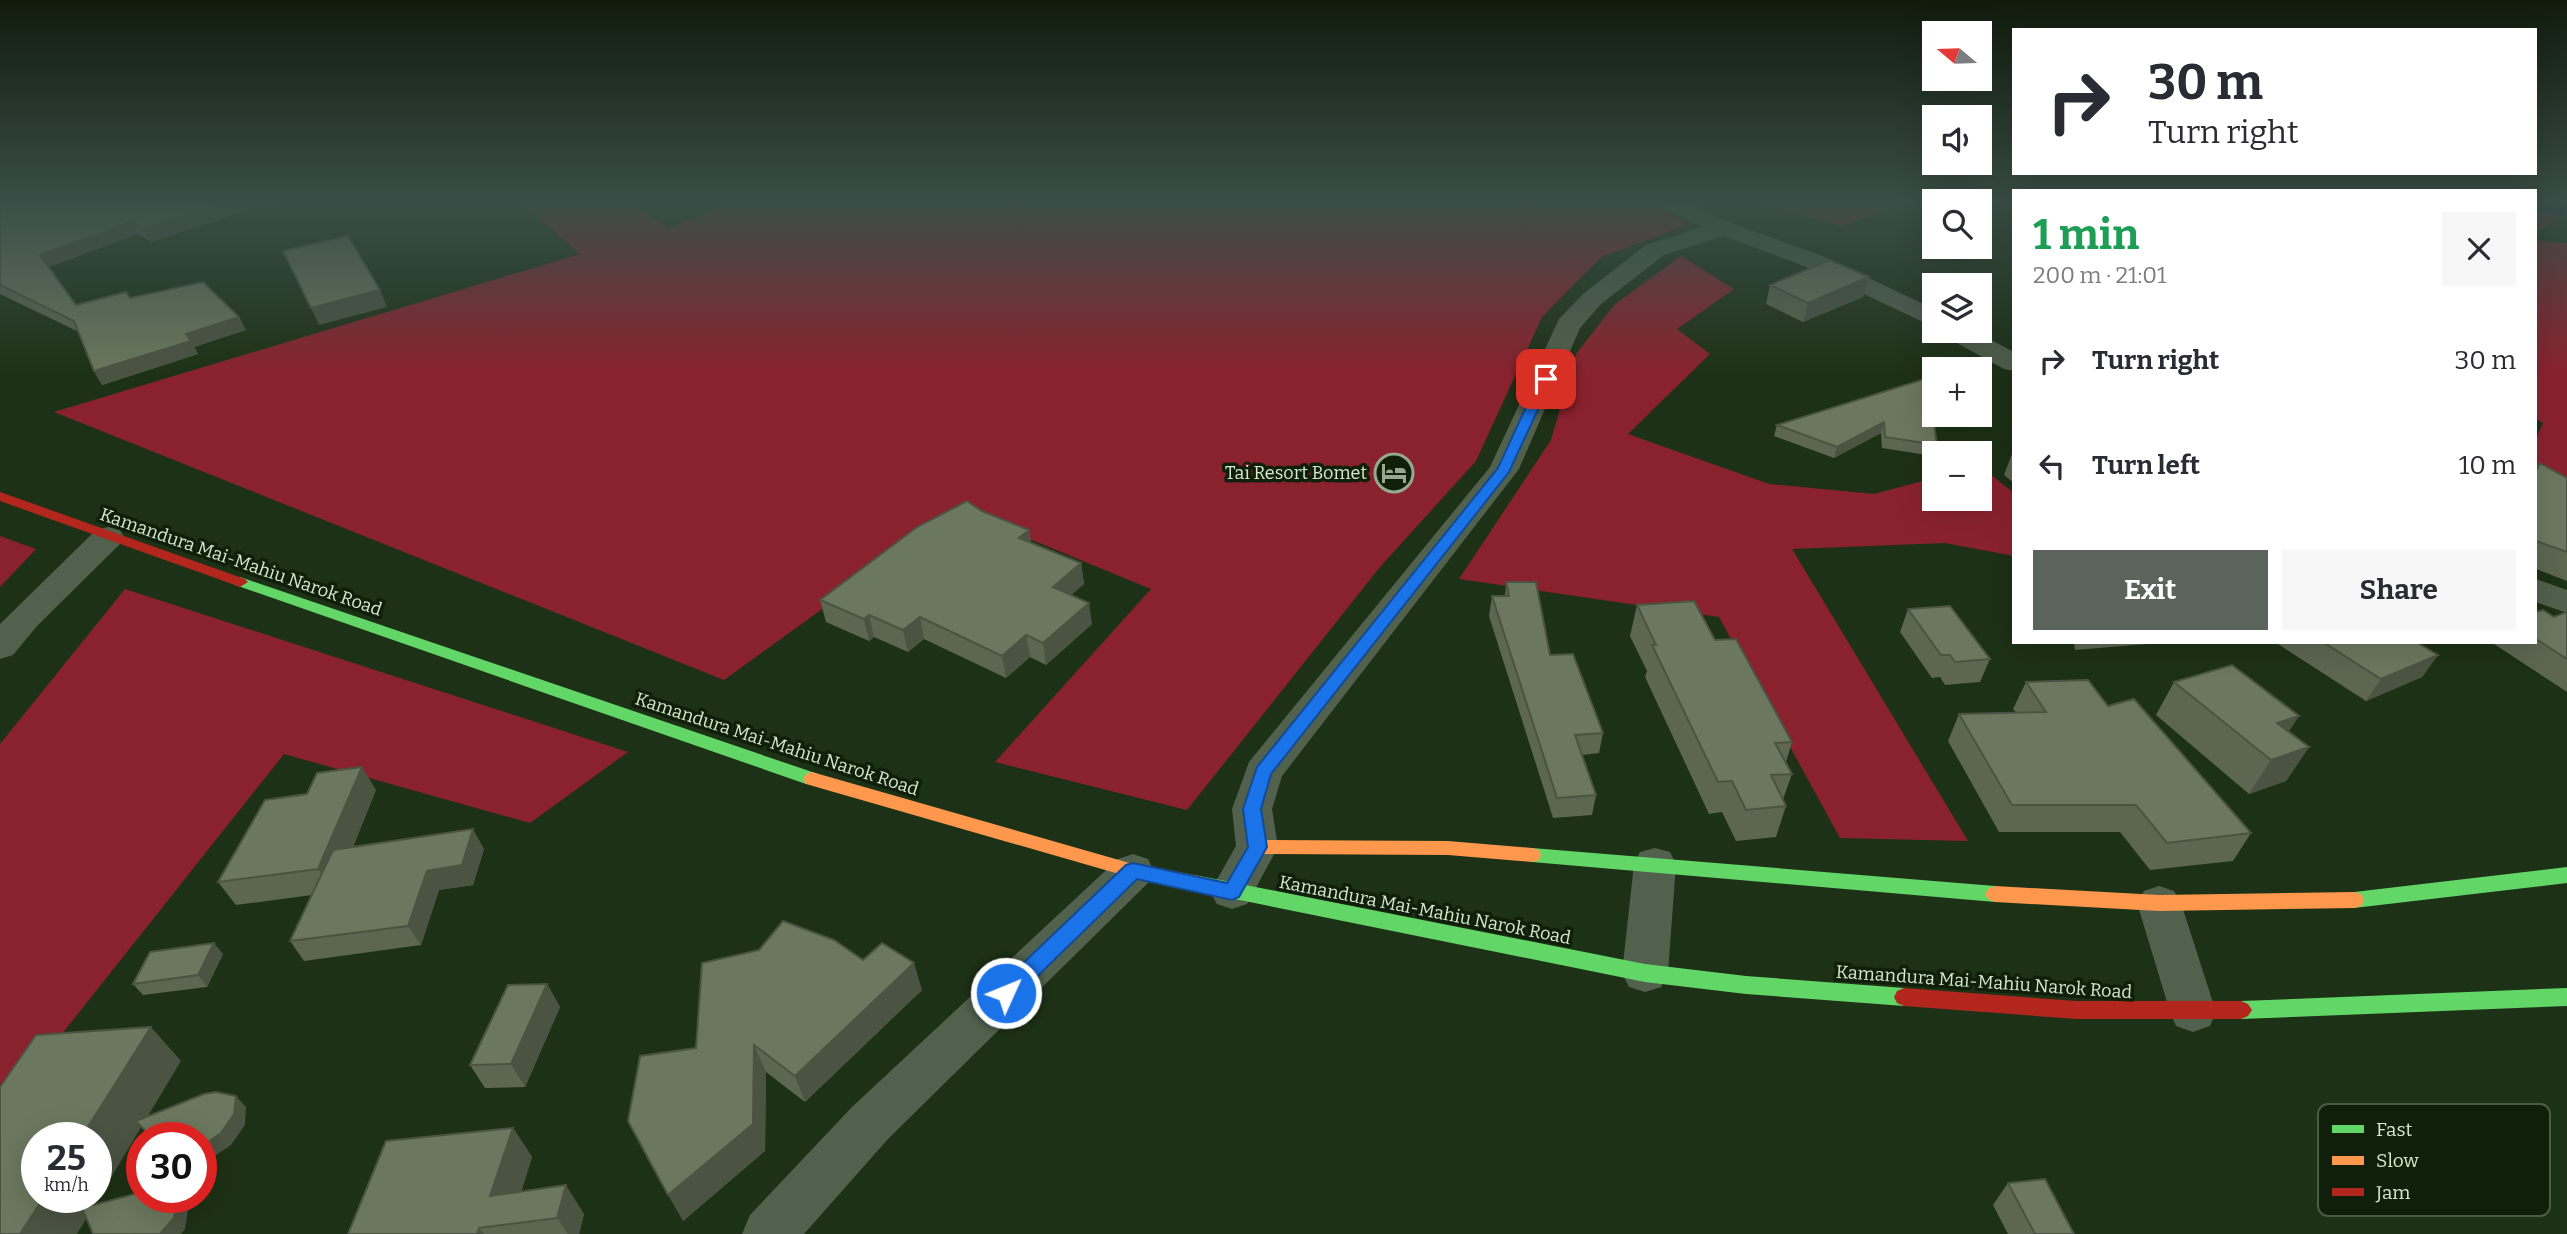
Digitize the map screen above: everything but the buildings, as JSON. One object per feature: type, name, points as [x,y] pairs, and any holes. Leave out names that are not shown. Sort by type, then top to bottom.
[{"type":"main road","name":"Kamandura Mai-Mahiu Narok Road","points":[[0,496],[108,537],[834,787],[1133,871],[1645,973],[1746,985],[2076,1010],[2193,1012],[2567,997]]},
{"type":"main road","points":[[1257,847],[1448,848],[1655,864],[1879,886],[2159,903],[2348,901],[2567,875]]},
{"type":"street","points":[[1232,892],[1257,847],[1252,809],[1263,772],[1504,469],[1568,324],[1591,299],[1642,260]]},
{"type":"street","points":[[1810,260],[1922,313]]},
{"type":"street","points":[[1977,343],[2012,362]]},
{"type":"street","points":[[0,647],[25,618],[108,537]]},
{"type":"street","points":[[2537,590],[2567,602]]},
{"type":"street","points":[[1645,973],[1655,864]]},
{"type":"street","points":[[769,1234],[870,1123],[1133,871]]},
{"type":"street","points":[[2159,903],[2193,1012]]},
{"type":"shaded area","points":[[561,260],[1598,260],[1542,317],[1476,461],[1380,567],[1187,810],[995,762],[1151,589],[959,510],[724,680],[54,412]]},
{"type":"shaded area","points":[[1676,260],[1687,260],[1734,289],[1677,329],[1710,354],[1628,434],[1769,484],[1874,494],[1922,481],[1922,511],[1992,511],[1992,476],[2012,491],[2012,556],[1945,543],[1792,549],[1968,841],[1840,838],[1719,617],[1459,579],[1551,440],[1576,354],[1615,304]]},
{"type":"shaded area","points":[[2537,260],[2567,260],[2567,483],[2537,468],[2537,436],[2543,423],[2537,420]]},
{"type":"shaded area","points":[[0,536],[36,549],[0,587]]},
{"type":"shaded area","points":[[125,589],[628,752],[530,823],[284,754],[0,1112],[0,744]]},
{"type":"traffic: fast","points":[[240,582],[812,779]]},
{"type":"traffic: fast","points":[[1532,855],[1995,894]]},
{"type":"traffic: fast","points":[[2354,900],[2567,875]]},
{"type":"traffic: fast","points":[[1200,884],[1645,973],[1746,985],[1904,997]]},
{"type":"traffic: fast","points":[[2241,1010],[2567,997]]},
{"type":"traffic: slow","points":[[812,779],[1133,871],[1200,884]]},
{"type":"traffic: slow","points":[[1257,847],[1448,848],[1532,855]]},
{"type":"traffic: slow","points":[[1995,894],[2159,903],[2354,900]]},
{"type":"traffic: jam","points":[[0,496],[240,582]]},
{"type":"traffic: jam","points":[[1904,997],[2076,1010],[2241,1010]]},
{"type":"place","name":"Tai Resort Bomet","points":[[1394,473]]},
{"type":"route","points":[[1006,993],[1133,871],[1232,892],[1257,847],[1252,809],[1255,791],[1263,772],[1308,712],[1504,469],[1546,379]]}]
